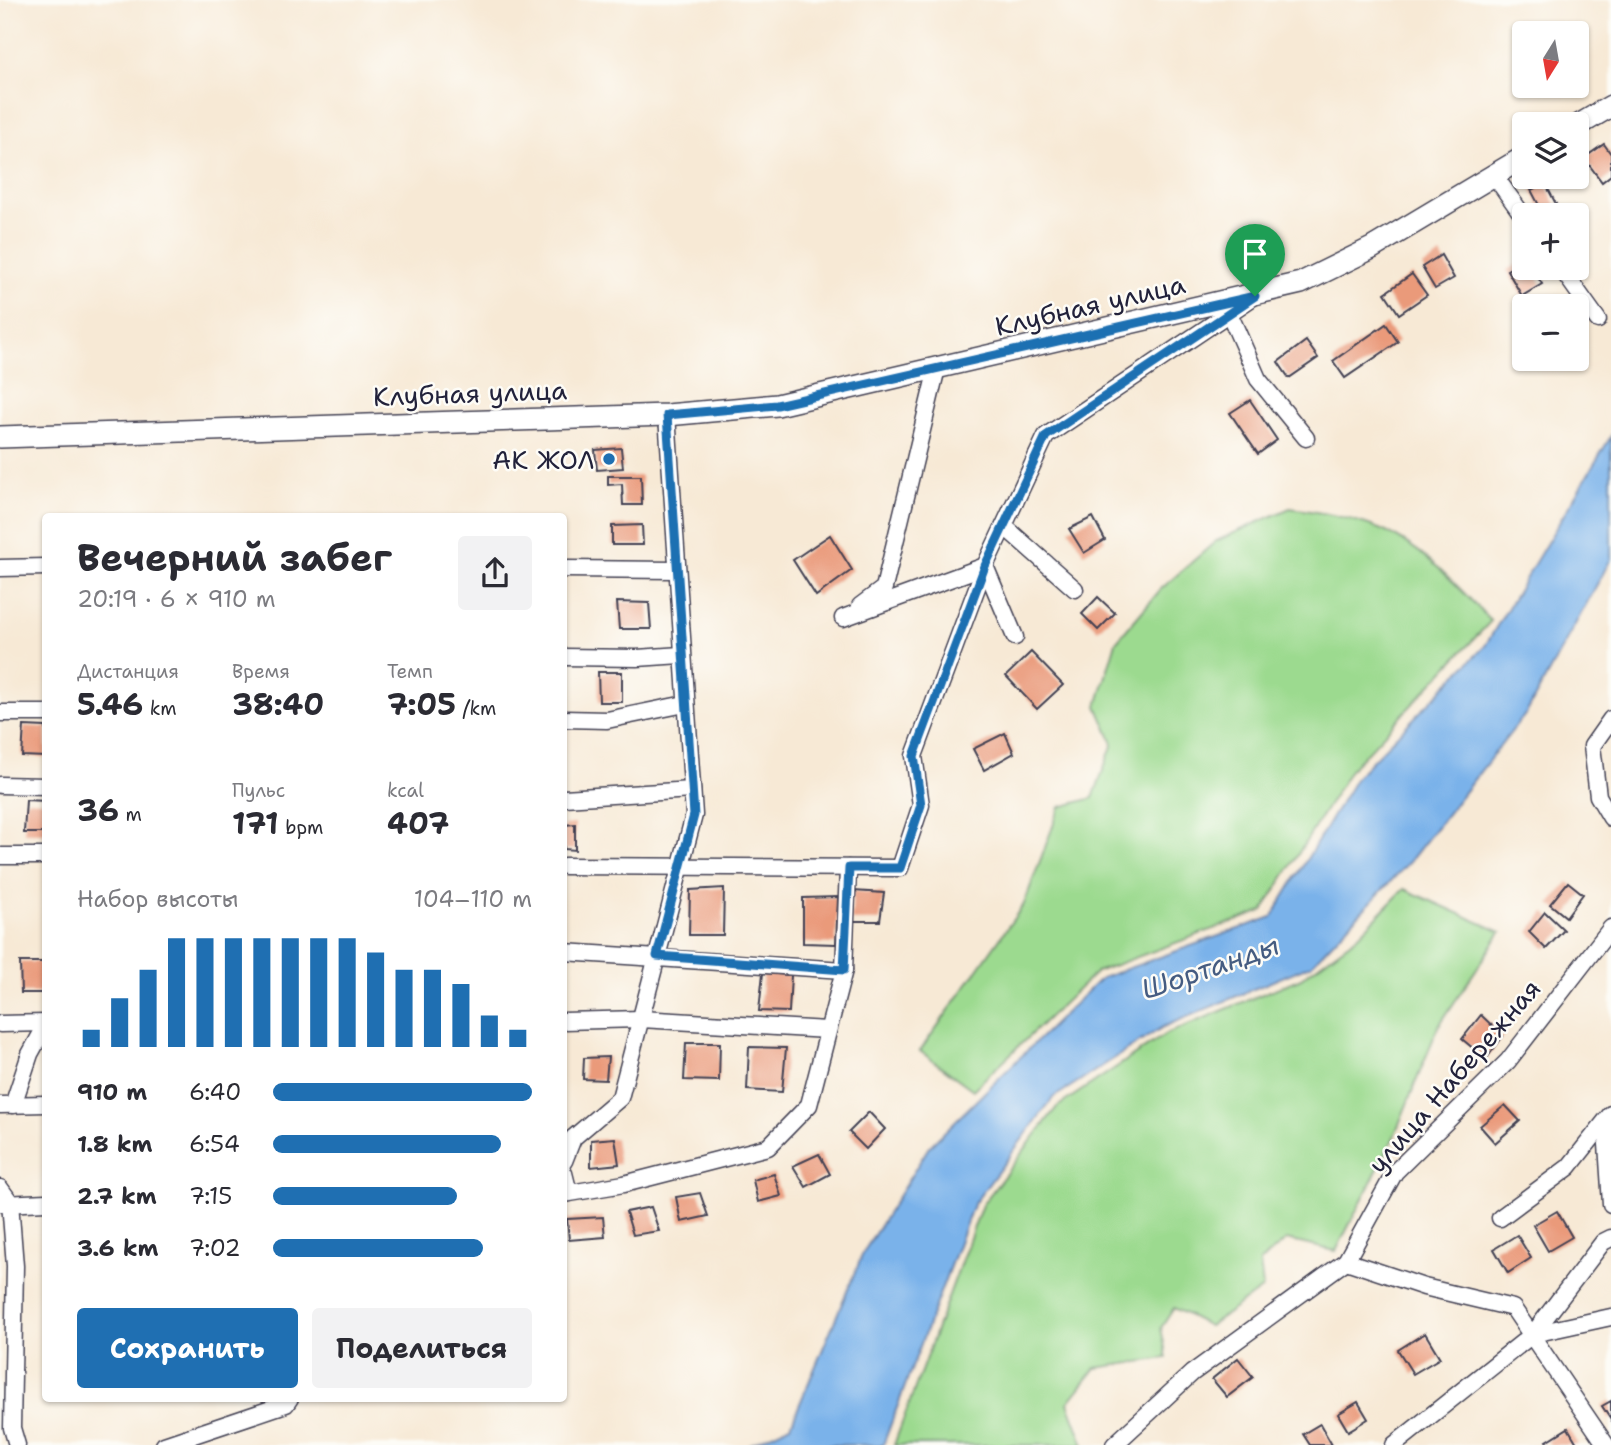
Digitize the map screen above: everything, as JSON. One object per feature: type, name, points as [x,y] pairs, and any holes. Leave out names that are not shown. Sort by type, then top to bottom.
[{"type":"street","points":[[1589,119],[1611,106]]},
{"type":"street","name":"Клубная улица","points":[[0,437],[667,415],[777,405],[1255,296],[1301,283],[1372,248],[1512,165]]},
{"type":"street","points":[[1494,175],[1514,203]]},
{"type":"street","points":[[1570,280],[1598,320]]},
{"type":"street","name":"Клубная улица","points":[[849,868],[900,868],[921,805],[914,756],[985,566],[1046,436],[1255,296]]},
{"type":"street","points":[[1229,313],[1258,379],[1306,438]]},
{"type":"street","points":[[937,368],[884,588],[844,618],[985,566],[1015,637]]},
{"type":"street","points":[[567,1153],[573,1138],[620,1098],[694,815],[681,655],[667,415]]},
{"type":"street","points":[[1004,526],[1075,589]]},
{"type":"street","points":[[0,568],[42,567]]},
{"type":"street","points":[[567,569],[676,570]]},
{"type":"street","points":[[567,657],[681,655]]},
{"type":"street","points":[[567,719],[607,720],[685,704]]},
{"type":"street","points":[[0,713],[42,713]]},
{"type":"street","points":[[1611,719],[1592,746],[1598,796],[1611,818]]},
{"type":"street","points":[[0,785],[42,786]]},
{"type":"street","points":[[567,798],[692,790]]},
{"type":"street","points":[[0,856],[42,856]]},
{"type":"street","points":[[567,866],[680,869],[849,868],[844,970],[809,1105],[768,1147],[624,1184],[567,1194]]},
{"type":"street","name":"улица Набережная","points":[[1114,1445],[1192,1373],[1346,1261],[1395,1172],[1508,1060],[1611,928]]},
{"type":"street","points":[[567,952],[844,970]]},
{"type":"street","points":[[567,1021],[641,1019],[827,1030]]},
{"type":"street","points":[[0,1024],[42,1024]]},
{"type":"street","points":[[42,1032],[6,1105],[42,1104]]},
{"type":"street","points":[[1500,1218],[1569,1167],[1611,1114]]},
{"type":"street","points":[[1611,1131],[1607,1144],[1611,1205]]},
{"type":"street","points":[[0,1188],[15,1266],[12,1429],[17,1445]]},
{"type":"street","points":[[5,1204],[42,1202]]},
{"type":"street","points":[[1394,1445],[1534,1334],[1603,1242],[1611,1238]]},
{"type":"street","points":[[1346,1261],[1424,1287],[1513,1308],[1534,1334],[1606,1445]]},
{"type":"street","points":[[1534,1334],[1611,1317]]},
{"type":"street","points":[[163,1445],[287,1402]]},
{"type":"green space","points":[[1290,508],[1350,519],[1399,538],[1442,571],[1491,621],[1350,770],[1263,911],[1096,972],[973,1090],[920,1051],[1024,904],[1060,807],[1093,798],[1113,743],[1097,706],[1116,642],[1161,589],[1216,541]]},
{"type":"green space","points":[[1404,889],[1501,932],[1438,1027],[1393,1139],[1336,1251],[1286,1240],[1260,1262],[1263,1288],[1209,1326],[1174,1308],[1161,1328],[1167,1358],[1096,1368],[1068,1403],[1084,1445],[894,1445],[982,1205],[1057,1107],[1166,1034],[1301,978],[1358,936]]},
{"type":"water","name":"Шортанды","points":[[1611,436],[1611,559],[1527,712],[1410,861],[1311,965],[1163,1027],[1053,1098],[973,1205],[883,1445],[749,1445],[791,1425],[863,1253],[929,1147],[1101,978],[1272,917],[1357,776],[1485,646]]},
{"type":"building","points":[[1604,144],[1611,154],[1611,175],[1602,182],[1589,165],[1589,154]]},
{"type":"building","points":[[1548,189],[1555,203],[1538,203],[1531,190]]},
{"type":"building","points":[[1441,255],[1454,278],[1435,289],[1422,267]]},
{"type":"building","points":[[1412,274],[1427,295],[1399,314],[1385,293]]},
{"type":"building","points":[[1513,280],[1540,280],[1542,284],[1525,294],[1521,294]]},
{"type":"building","points":[[1386,324],[1398,342],[1345,378],[1333,361]]},
{"type":"building","points":[[1306,341],[1318,358],[1289,378],[1278,362]]},
{"type":"building","points":[[1250,400],[1277,440],[1258,454],[1230,413]]},
{"type":"building","name":"АК ЖОЛ","points":[[621,448],[623,468],[597,470],[595,450]]},
{"type":"building","points":[[608,476],[641,476],[642,505],[623,505],[622,484],[608,485]]},
{"type":"building","points":[[1093,517],[1105,540],[1084,553],[1069,529]]},
{"type":"building","points":[[642,525],[643,545],[612,545],[612,526]]},
{"type":"building","points":[[830,535],[852,570],[816,596],[793,560]]},
{"type":"building","points":[[1098,597],[1115,613],[1098,630],[1082,614]]},
{"type":"building","points":[[617,602],[649,603],[651,629],[619,629]]},
{"type":"building","points":[[1031,652],[1063,685],[1037,709],[1006,676]]},
{"type":"building","points":[[598,672],[622,672],[622,702],[599,702]]},
{"type":"building","points":[[24,726],[42,727],[42,757],[22,756]]},
{"type":"building","points":[[1005,733],[1014,753],[984,770],[973,749]]},
{"type":"building","points":[[26,800],[42,801],[42,833],[24,833]]},
{"type":"building","points":[[575,824],[575,850],[567,849],[567,825]]},
{"type":"building","points":[[1568,882],[1583,894],[1566,917],[1550,904]]},
{"type":"building","points":[[724,888],[723,935],[689,935],[690,890]]},
{"type":"building","points":[[853,891],[884,893],[880,921],[851,921]]},
{"type":"building","points":[[838,897],[836,944],[803,943],[803,898]]},
{"type":"building","points":[[1545,912],[1564,930],[1546,949],[1529,932]]},
{"type":"building","points":[[20,962],[42,962],[42,993],[21,993]]},
{"type":"building","points":[[763,973],[791,975],[789,1012],[759,1011]]},
{"type":"building","points":[[1481,1015],[1503,1036],[1486,1059],[1462,1039]]},
{"type":"building","points":[[686,1043],[720,1043],[719,1081],[684,1080]]},
{"type":"building","points":[[749,1047],[786,1048],[782,1092],[747,1090]]},
{"type":"building","points":[[608,1057],[606,1080],[583,1079],[584,1058]]},
{"type":"building","points":[[1505,1105],[1520,1121],[1495,1143],[1480,1126]]},
{"type":"building","points":[[869,1112],[885,1129],[866,1149],[849,1132]]},
{"type":"building","points":[[615,1138],[619,1164],[591,1167],[591,1140]]},
{"type":"building","points":[[819,1154],[830,1174],[806,1187],[793,1166]]},
{"type":"building","points":[[774,1174],[781,1196],[758,1202],[753,1180]]},
{"type":"building","points":[[700,1193],[708,1216],[681,1222],[676,1197]]},
{"type":"building","points":[[651,1207],[659,1231],[633,1235],[626,1212]]},
{"type":"building","points":[[1557,1211],[1572,1237],[1548,1251],[1533,1225]]},
{"type":"building","points":[[603,1217],[605,1237],[569,1240],[567,1219]]},
{"type":"building","points":[[1517,1235],[1531,1258],[1508,1273],[1494,1249]]},
{"type":"building","points":[[1425,1333],[1440,1358],[1413,1374],[1398,1350]]},
{"type":"building","points":[[1238,1358],[1253,1377],[1227,1397],[1212,1379]]},
{"type":"building","points":[[1611,1401],[1611,1420],[1602,1406]]},
{"type":"building","points":[[1358,1402],[1368,1419],[1348,1431],[1338,1414]]},
{"type":"building","points":[[1320,1424],[1332,1445],[1310,1445],[1303,1434]]},
{"type":"building","points":[[1568,1428],[1578,1445],[1550,1445],[1547,1441]]},
{"type":"place","name":"АК ЖОЛ","points":[[609,459]]},
{"type":"route","points":[[1255,296],[1046,436],[985,566],[914,756],[921,805],[900,868],[849,868],[844,970],[657,956],[694,815],[681,655],[667,415],[777,405],[1255,296]]}]
